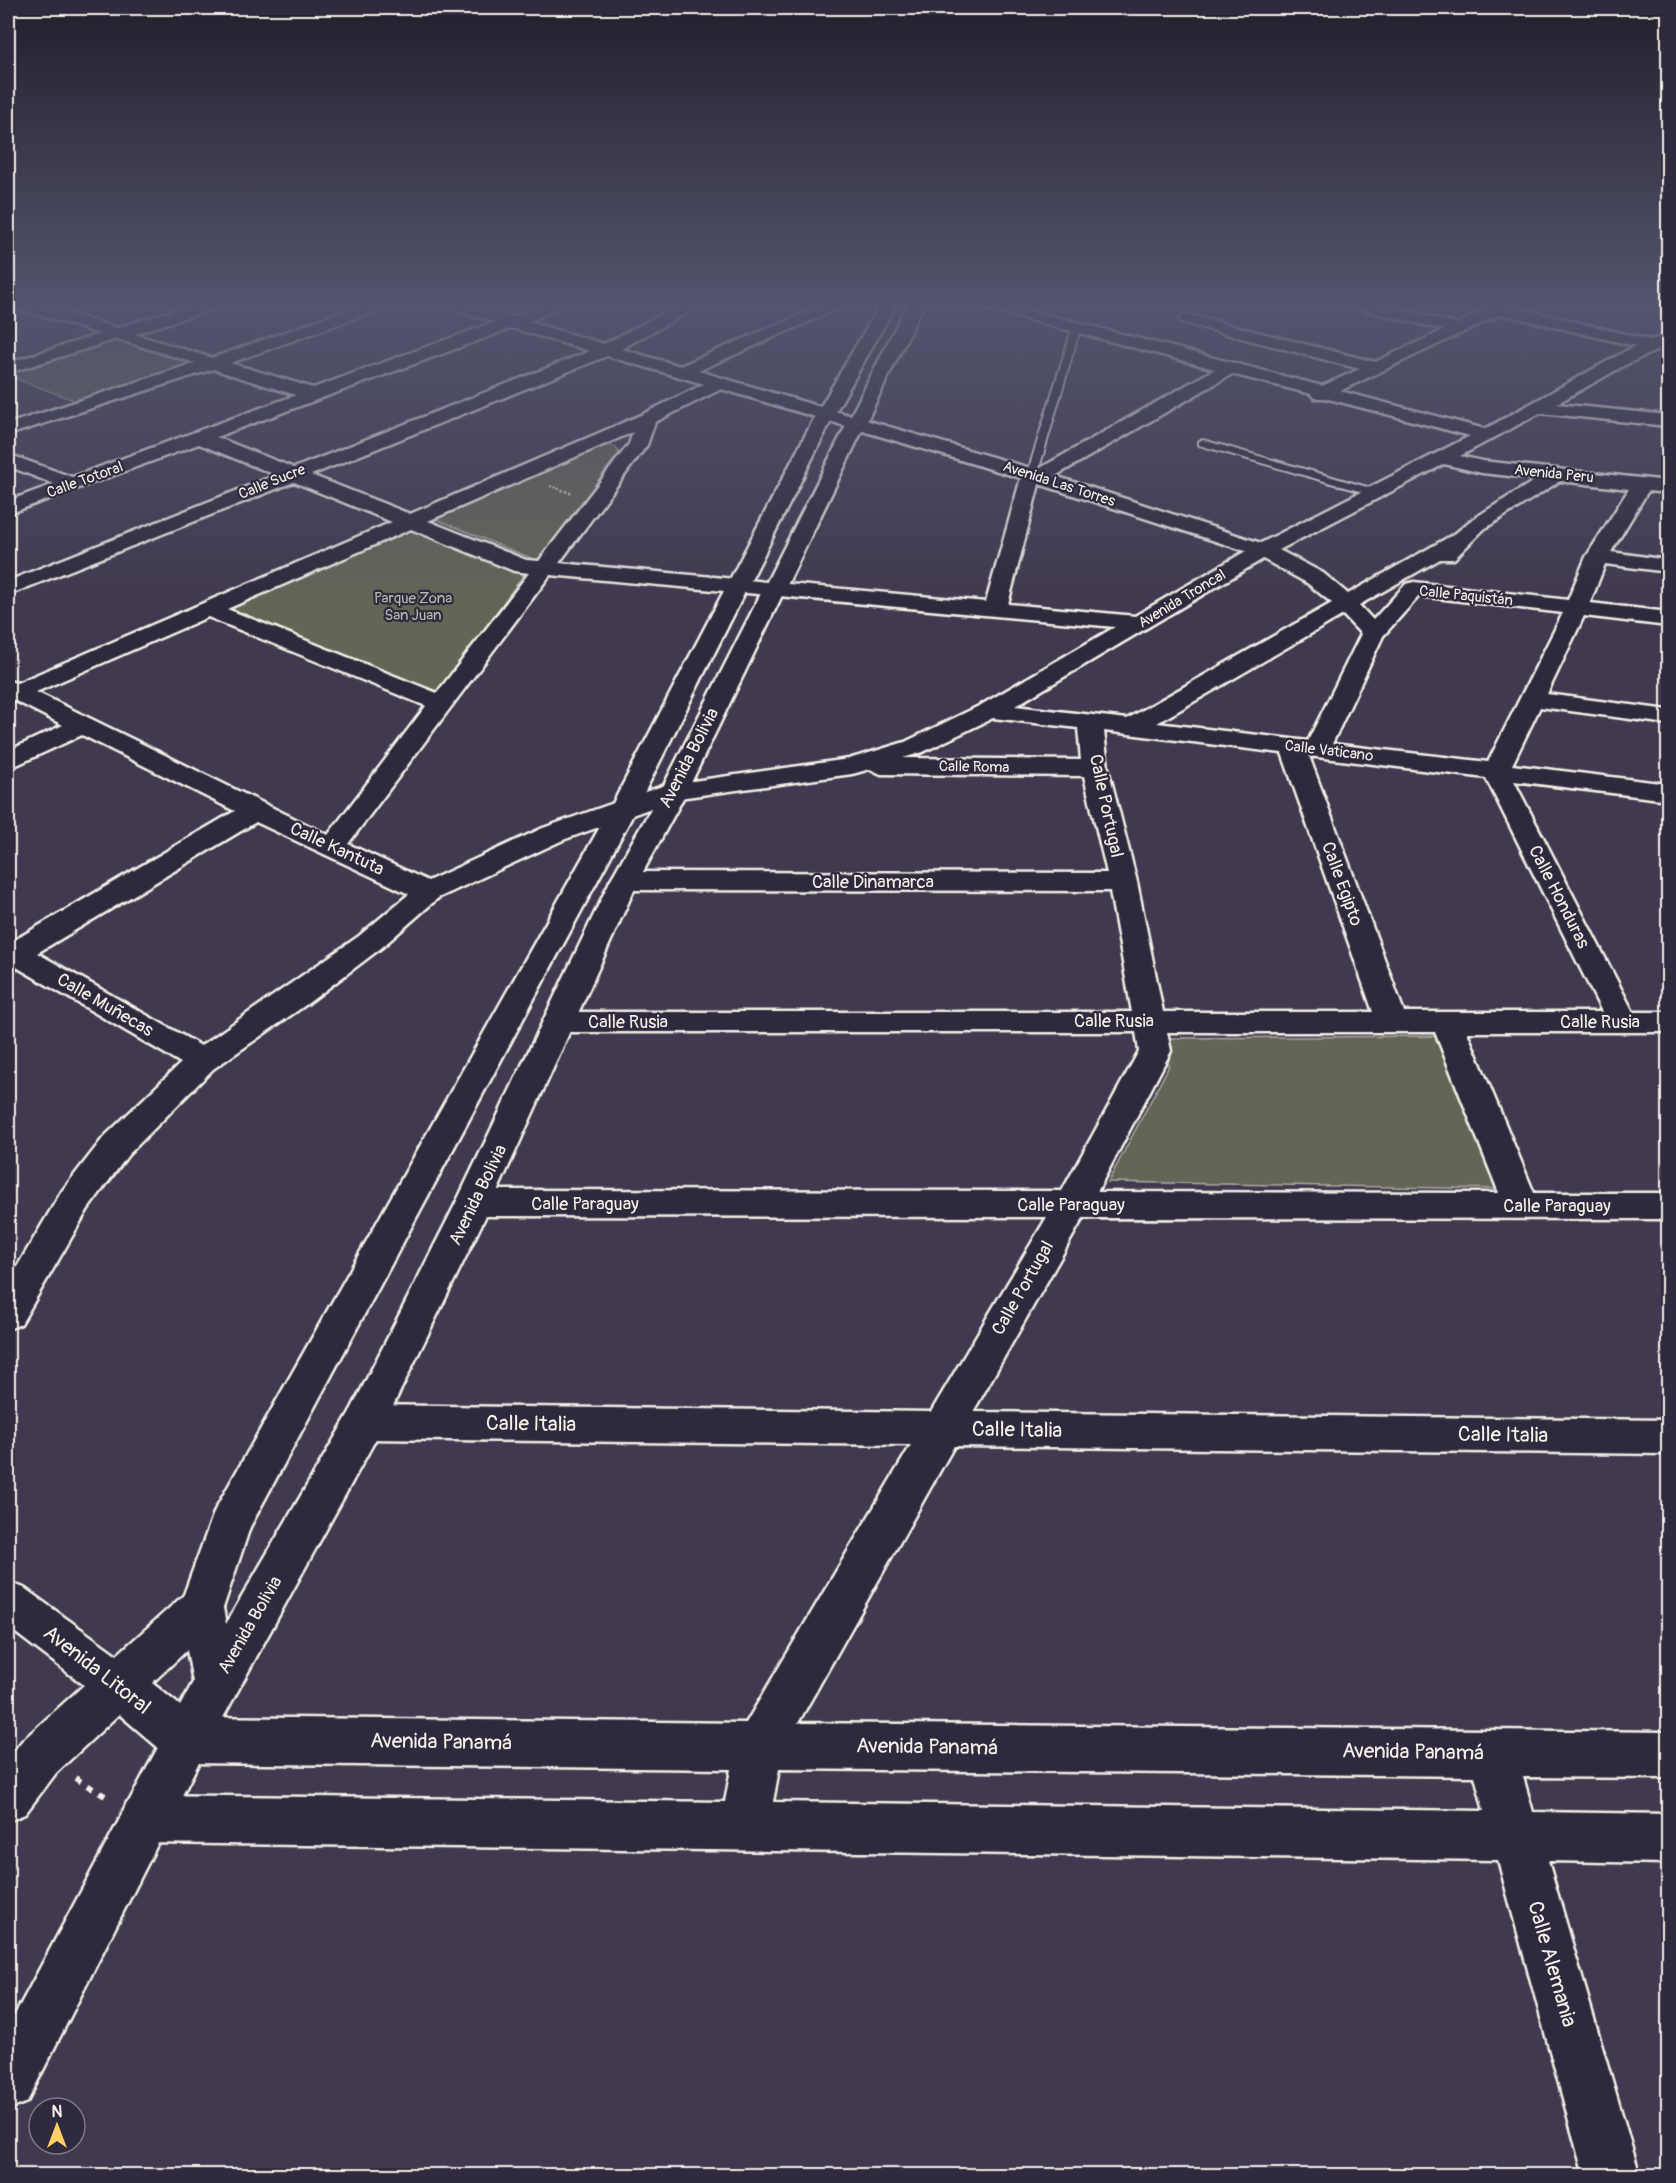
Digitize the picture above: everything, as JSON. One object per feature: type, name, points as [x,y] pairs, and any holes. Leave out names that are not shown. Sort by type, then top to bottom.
[{"type":"street","points":[[8,430],[91,403]]},
{"type":"street","name":"Calle Totoral","points":[[8,508],[295,403]]},
{"type":"street","name":"Calle Sucre","points":[[8,589],[472,403]]},
{"type":"street","points":[[12,690],[207,609],[647,420],[681,403]]},
{"type":"street","name":"Avenida Las Torres","points":[[792,403],[1035,476],[1263,550],[1315,578],[1346,604],[1373,633]]},
{"type":"street","name":"Avenida Bolivia","points":[[216,1685],[201,1608],[230,1523],[623,809],[832,403]]},
{"type":"street","name":"Avenida Bolivia","points":[[216,1685],[366,1422],[474,1203],[624,881],[674,791],[865,403]]},
{"type":"street","points":[[995,611],[1035,476],[1167,403]]},
{"type":"street","points":[[1356,403],[1487,435]]},
{"type":"street","name":"Avenida Troncal","points":[[674,791],[852,766],[914,747],[990,710],[1263,550],[1377,493],[1544,403]]},
{"type":"street","points":[[1537,407],[1668,421]]},
{"type":"street","points":[[333,846],[638,445],[647,420]]},
{"type":"street","points":[[201,438],[294,473],[522,566],[740,584],[995,611],[1142,623]]},
{"type":"street","name":"Avenida Peru","points":[[1441,458],[1482,467],[1668,487]]},
{"type":"street","points":[[8,460],[74,485]]},
{"type":"street","points":[[1133,726],[1461,538],[1558,474]]},
{"type":"street","points":[[1496,772],[1576,609],[1597,557],[1642,484]]},
{"type":"street","points":[[1414,589],[1461,538]]},
{"type":"street","points":[[1597,557],[1668,566]]},
{"type":"street","name":"Calle Paquistán","points":[[1305,747],[1373,633],[1414,589],[1668,620]]},
{"type":"street","points":[[207,609],[442,704]]},
{"type":"street","name":"Calle Kantuta","points":[[12,690],[255,811],[428,892]]},
{"type":"street","points":[[1532,699],[1668,717]]},
{"type":"street","name":"Calle Vaticano","points":[[990,710],[1668,792]]},
{"type":"street","name":"Calle Portugal","points":[[746,1826],[759,1746],[940,1429],[1072,1205],[1155,1051],[1152,1021],[1123,882],[1095,768],[1089,721]]},
{"type":"street","points":[[8,761],[82,724]]},
{"type":"street","name":"Calle Egipto","points":[[1305,747],[1392,1022]]},
{"type":"street","name":"Calle Roma","points":[[852,766],[1095,768]]},
{"type":"street","name":"Calle Honduras","points":[[1496,772],[1623,1022]]},
{"type":"street","points":[[8,1314],[18,1268],[75,1200],[116,1146],[202,1060],[361,949],[428,892],[553,834],[674,791]]},
{"type":"street","points":[[10,953],[255,811]]},
{"type":"street","name":"Calle Dinamarca","points":[[624,881],[1123,882]]},
{"type":"street","name":"Calle Muñecas","points":[[10,953],[202,1060]]},
{"type":"street","name":"Calle Rusia","points":[[560,1022],[1668,1023]]},
{"type":"street","points":[[1447,1022],[1522,1206]]},
{"type":"street","name":"Calle Paraguay","points":[[474,1203],[1668,1206]]},
{"type":"street","name":"Calle Italia","points":[[366,1422],[1668,1437]]},
{"type":"street","name":"Avenida Litoral","points":[[8,1602],[84,1656],[116,1685],[185,1740]]},
{"type":"street","points":[[8,1797],[39,1757],[201,1608]]},
{"type":"street","points":[[8,2083],[185,1740],[216,1685]]},
{"type":"street","name":"Avenida Panamá","points":[[185,1740],[1668,1755]]},
{"type":"street","name":"Calle Alemania","points":[[1492,1753],[1612,2175]]},
{"type":"street","points":[[144,1819],[1668,1838]]},
{"type":"lane","points":[[1035,476],[1055,403]]},
{"type":"lane","points":[[1203,443],[1377,493]]},
{"type":"path","points":[[515,475],[596,500]]},
{"type":"green space","points":[[599,446],[615,446],[619,453],[538,561],[435,519],[523,477]]},
{"type":"green space","name":"Parque Zona San Juan","points":[[409,528],[525,573],[438,693],[225,610]]},
{"type":"green space","points":[[1442,1036],[1502,1189],[1108,1182],[1168,1068],[1171,1038]]}]
